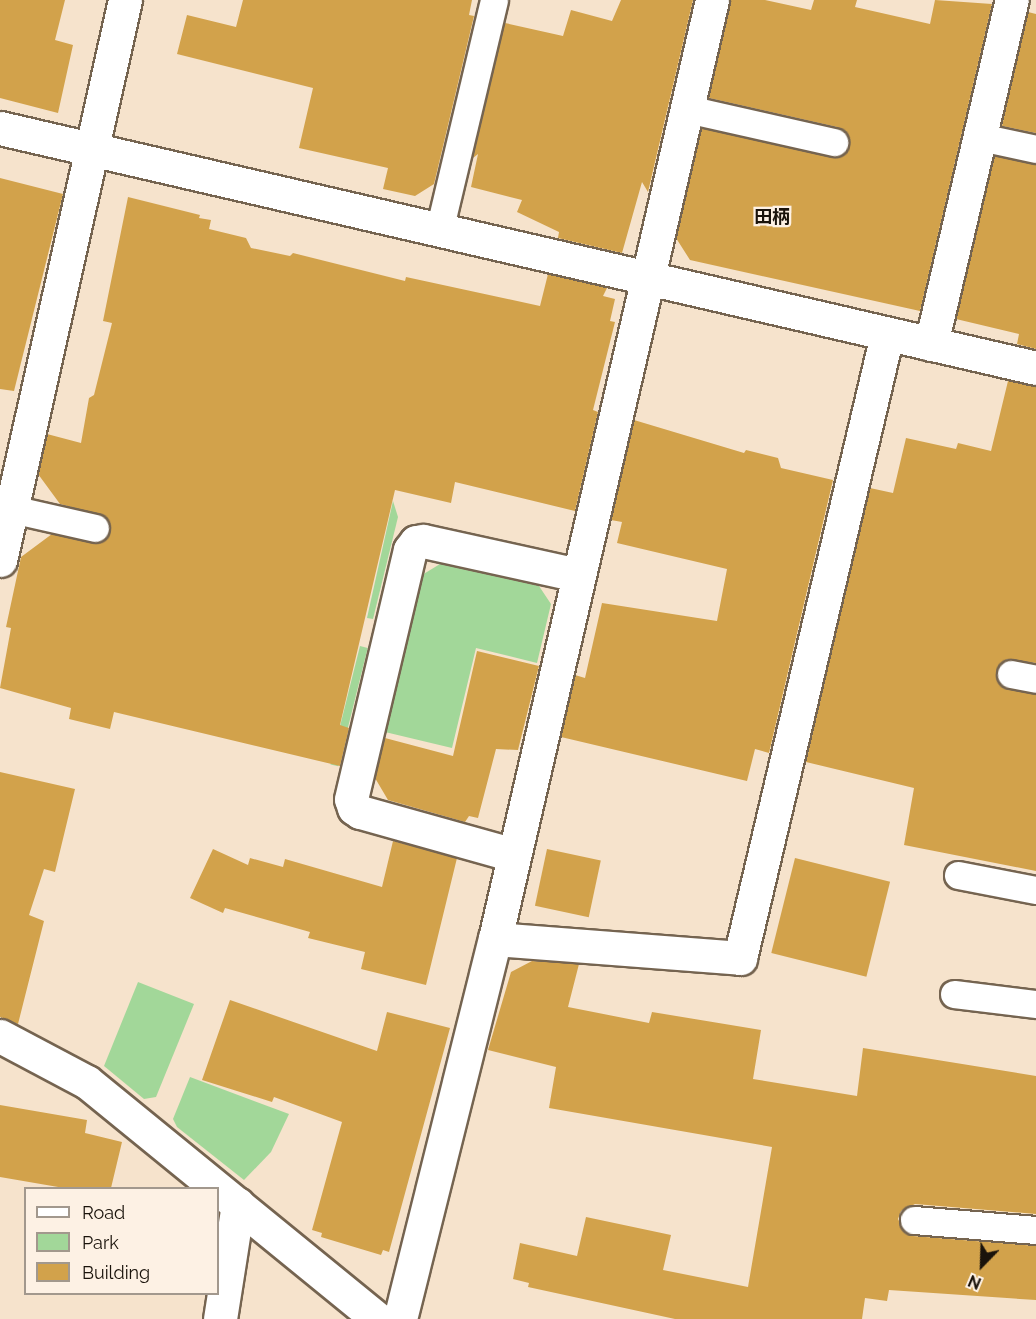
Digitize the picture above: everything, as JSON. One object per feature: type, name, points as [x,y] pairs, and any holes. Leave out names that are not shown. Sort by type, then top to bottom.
[{"type":"street","points":[[0,560],[125,0]]},
{"type":"street","points":[[400,1319],[495,939],[712,0]]},
{"type":"street","points":[[932,344],[1012,0]]},
{"type":"street","points":[[0,128],[648,280],[1036,368]]},
{"type":"street","points":[[495,939],[740,957],[887,334]]},
{"type":"street","points":[[514,855],[360,812],[354,808],[351,799],[410,550],[416,542],[423,541],[578,575]]},
{"type":"street","points":[[0,1036],[87,1082],[217,1187]]},
{"type":"street","points":[[219,1189],[378,1319]]},
{"type":"street","points":[[220,1319],[238,1204]]},
{"type":"lane","points":[[439,231],[494,0]]},
{"type":"lane","points":[[687,109],[834,142]]},
{"type":"lane","points":[[980,137],[1036,149]]},
{"type":"lane","points":[[12,509],[95,528]]},
{"type":"lane","points":[[958,875],[1036,890]]},
{"type":"lane","points":[[954,994],[1036,1004]]},
{"type":"lane","points":[[914,1220],[1036,1230]]},
{"type":"green space","points":[[393,501],[398,517],[373,619],[367,618]]},
{"type":"green space","points":[[440,564],[539,586],[551,604],[537,663],[476,648],[452,748],[385,732],[422,575]]},
{"type":"green space","points":[[360,646],[368,648],[338,766],[330,764]]},
{"type":"green space","points":[[138,982],[194,1004],[156,1097],[144,1099],[104,1066]]},
{"type":"green space","points":[[190,1077],[289,1114],[271,1152],[244,1180],[177,1127],[173,1119]]},
{"type":"building","points":[[0,0],[65,0],[55,40],[73,45],[58,113],[0,98]]},
{"type":"building","points":[[243,0],[472,0],[469,15],[474,16],[434,184],[415,196],[383,189],[388,168],[299,148],[313,88],[177,54],[187,15],[236,27]]},
{"type":"building","points":[[621,0],[693,0],[648,192],[642,182],[622,253],[558,238],[559,232],[517,212],[522,200],[471,187],[478,154],[473,158],[505,23],[563,36],[571,10],[612,21]]},
{"type":"building","points":[[730,0],[765,0],[811,10],[814,0],[857,0],[855,7],[930,24],[935,0],[992,4],[920,311],[690,260],[676,238],[702,128],[831,157],[845,153],[849,145],[845,131],[837,127],[709,98]]},
{"type":"building","points":[[1028,12],[1036,14],[1036,133],[1002,126]]},
{"type":"building","points":[[994,156],[1036,164],[1036,349],[1017,344],[1019,334],[956,319]]},
{"type":"building","points":[[0,178],[63,194],[14,391],[0,389]]},
{"type":"building","points":[[128,197],[200,215],[199,218],[211,220],[209,229],[246,238],[251,248],[290,256],[293,253],[405,281],[406,277],[540,306],[548,274],[607,288],[603,296],[615,299],[610,321],[615,322],[593,410],[598,412],[575,511],[455,482],[451,503],[395,490],[340,725],[349,728],[340,766],[114,712],[110,729],[69,719],[71,708],[0,688],[11,628],[6,627],[21,557],[52,534],[99,543],[110,532],[105,516],[60,504],[38,474],[47,434],[81,443],[89,398],[94,395],[112,323],[103,321]]},
{"type":"building","points":[[1008,381],[1036,386],[1036,663],[1007,659],[996,671],[1001,686],[1036,694],[1036,871],[904,845],[914,788],[806,762],[870,488],[893,493],[906,438],[956,449],[958,443],[991,451]]},
{"type":"building","points":[[634,420],[744,453],[746,450],[778,458],[781,468],[833,480],[769,753],[755,749],[747,781],[561,737],[575,675],[585,678],[602,603],[717,621],[727,569],[617,543],[622,522],[611,520]]},
{"type":"building","points":[[477,651],[539,666],[518,750],[496,749],[478,818],[469,816],[465,822],[388,800],[375,778],[385,738],[453,756]]},
{"type":"building","points":[[0,772],[75,789],[55,872],[44,869],[29,915],[44,921],[18,1024],[0,1017]]},
{"type":"building","points":[[393,841],[457,858],[426,985],[361,969],[365,952],[308,938],[310,932],[225,908],[223,913],[190,898],[213,849],[248,865],[250,858],[283,867],[285,859],[382,887]]},
{"type":"building","points":[[547,849],[601,860],[589,917],[535,906]]},
{"type":"building","points":[[795,858],[890,882],[866,977],[771,953]]},
{"type":"building","points":[[532,961],[579,964],[568,1007],[649,1023],[652,1012],[761,1030],[753,1079],[857,1096],[863,1048],[1036,1076],[1036,1214],[915,1204],[901,1211],[898,1219],[905,1233],[913,1236],[1036,1246],[1036,1300],[889,1290],[887,1301],[865,1298],[862,1319],[675,1319],[528,1287],[529,1283],[513,1279],[520,1243],[577,1256],[586,1217],[671,1235],[663,1270],[748,1287],[772,1147],[549,1108],[556,1067],[488,1050],[511,972]]},
{"type":"building","points":[[230,1000],[377,1051],[387,1012],[450,1028],[389,1252],[383,1250],[381,1255],[321,1237],[322,1233],[312,1230],[342,1122],[274,1097],[272,1102],[202,1080]]},
{"type":"building","points":[[0,1105],[87,1120],[85,1133],[122,1142],[111,1187],[58,1187],[0,1177]]},
{"type":"district","name":"田柄","points":[[772,217]]}]
